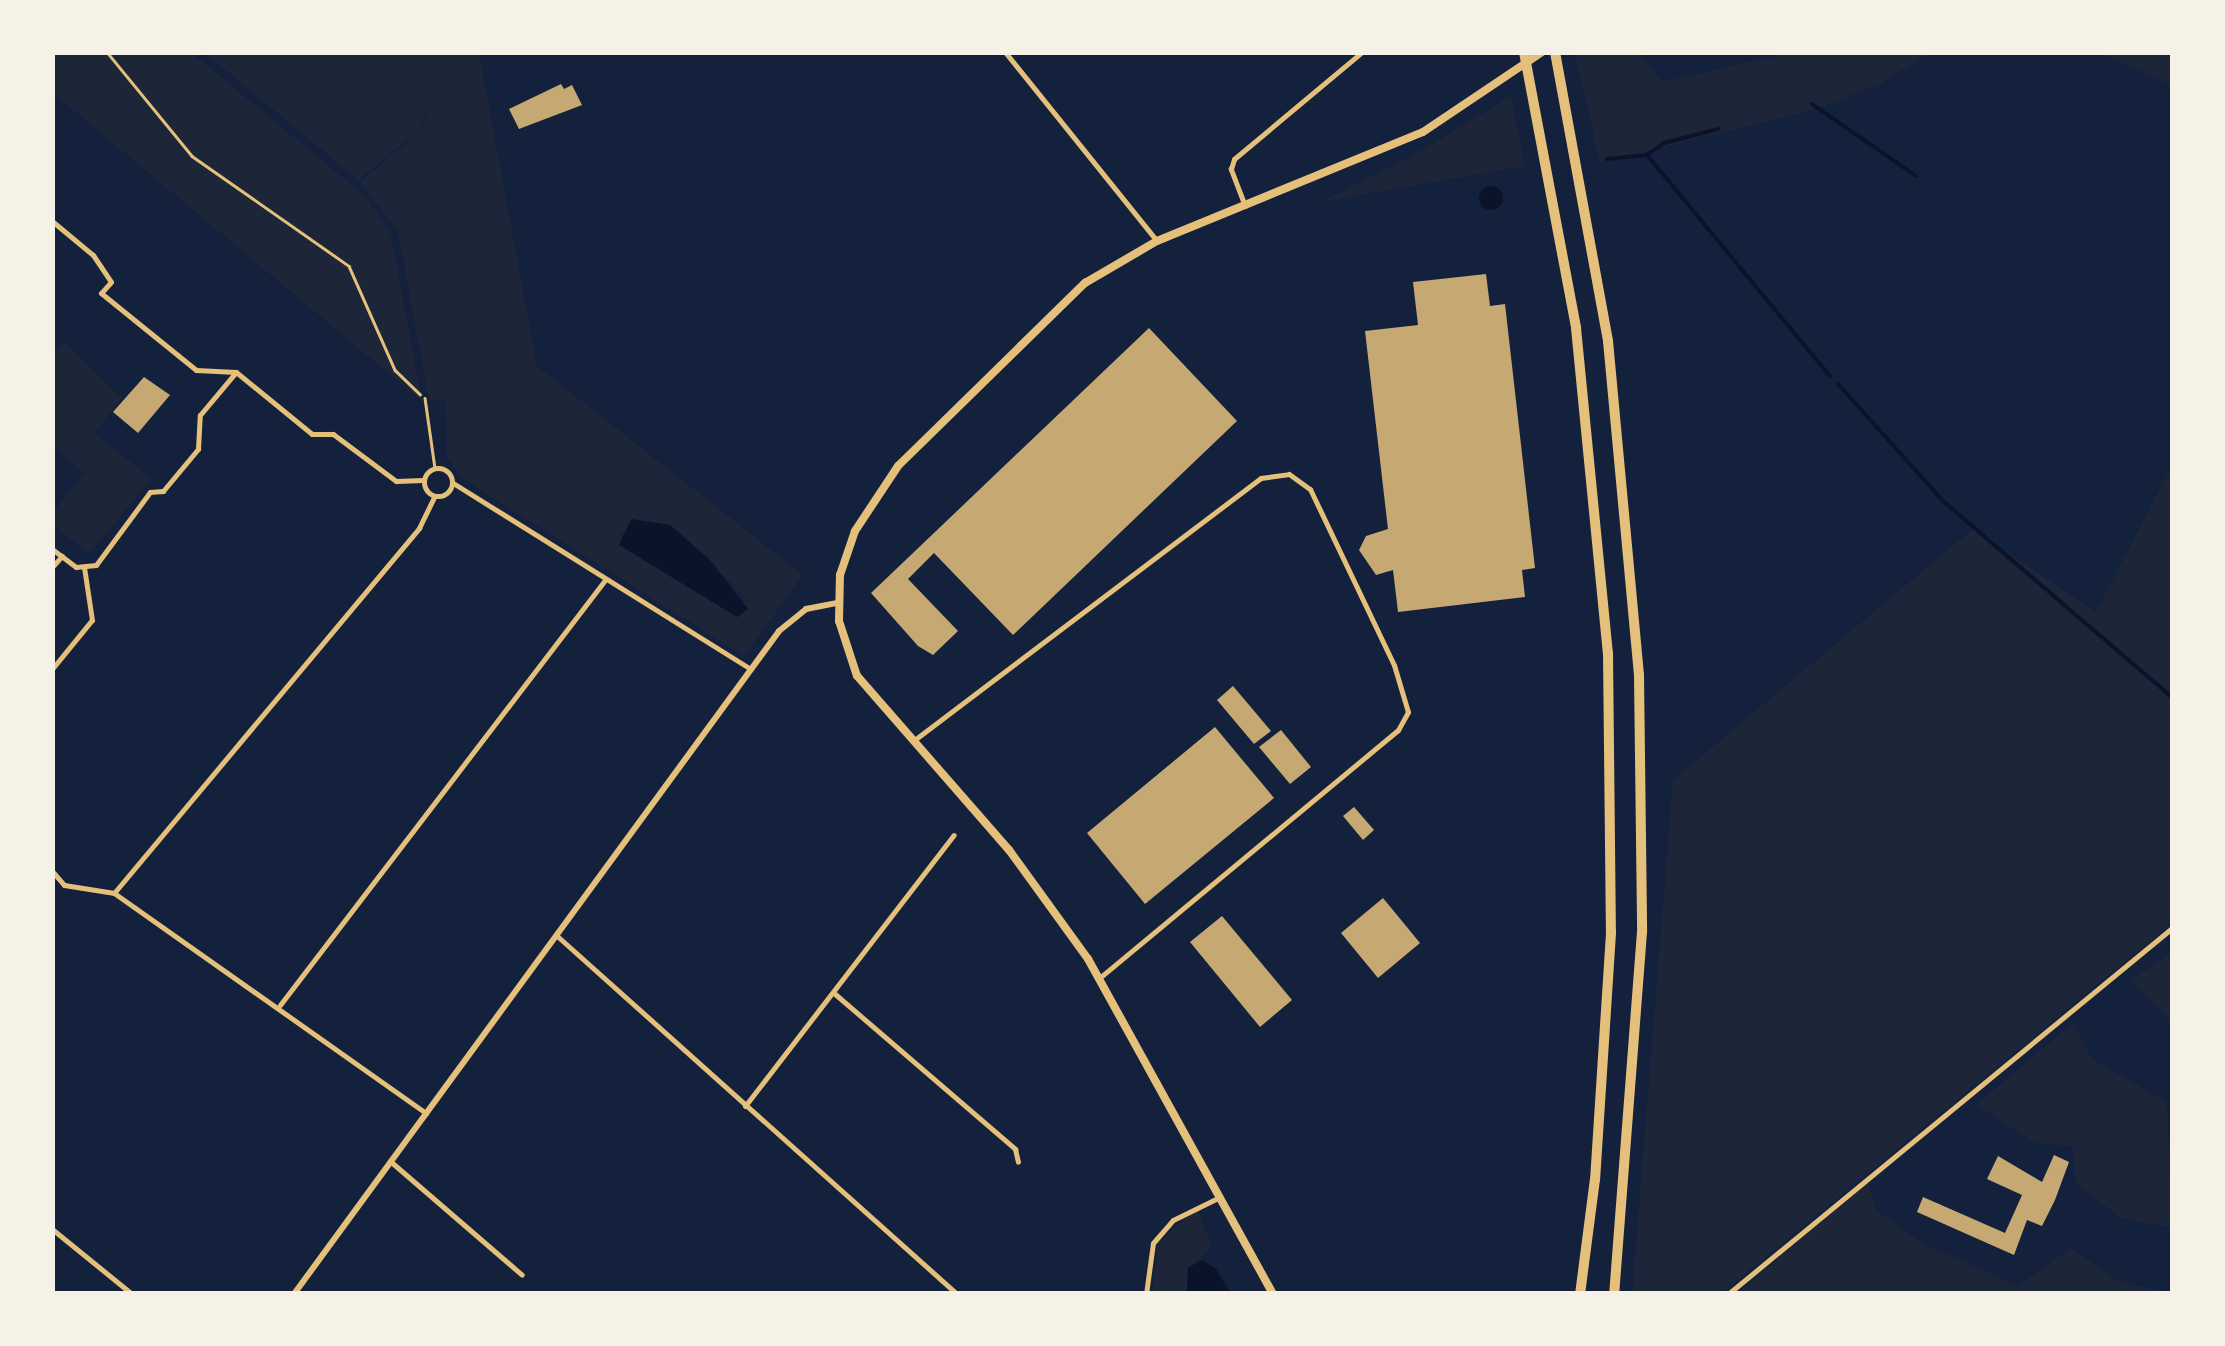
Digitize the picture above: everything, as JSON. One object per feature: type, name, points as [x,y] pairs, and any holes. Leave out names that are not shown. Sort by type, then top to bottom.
[{"type":"highway","points":[[1524,52],[1576,328],[1606,619],[1610,933],[1595,1179],[1580,1294]]},
{"type":"highway","points":[[1556,52],[1608,341],[1639,675],[1642,932],[1614,1294]]},
{"type":"main road","points":[[1273,1294],[1099,978],[1009,850],[910,742],[856,676],[837,604],[855,531],[926,434],[1085,283],[1157,241],[1422,132],[1542,52]]},
{"type":"street","points":[[1006,52],[1157,241]]},
{"type":"street","points":[[1245,206],[1231,169],[1234,158],[1362,52]]},
{"type":"street","points":[[52,221],[93,255],[110,282],[101,293],[148,326],[164,345],[196,370],[236,372],[312,434],[334,434],[396,481],[424,480],[435,468],[452,483],[752,670]]},
{"type":"street","points":[[52,549],[84,567],[96,566],[150,492],[163,491],[198,449],[200,416],[236,372]]},
{"type":"street","points":[[910,742],[1262,478],[1289,474],[1310,489],[1394,665],[1408,712],[1398,730],[1099,978]]},
{"type":"street","points":[[424,480],[434,496]]},
{"type":"street","points":[[114,894],[418,528],[434,496],[452,483]]},
{"type":"street","points":[[52,567],[62,556]]},
{"type":"street","points":[[52,669],[92,620],[84,567]]},
{"type":"street","points":[[280,1005],[606,580]]},
{"type":"street","points":[[294,1294],[752,670],[806,609],[837,604]]},
{"type":"street","points":[[745,1106],[954,835]]},
{"type":"street","points":[[52,872],[64,886]]},
{"type":"street","points":[[52,893],[64,886],[114,894],[280,1005],[426,1113]]},
{"type":"street","points":[[1728,1294],[2172,928]]},
{"type":"street","points":[[556,935],[956,1294]]},
{"type":"street","points":[[834,994],[1015,1148],[1018,1162]]},
{"type":"street","points":[[390,1161],[522,1275]]},
{"type":"street","points":[[1146,1294],[1153,1244],[1173,1220],[1220,1197]]},
{"type":"street","points":[[52,1230],[132,1294]]},
{"type":"lane","points":[[425,398],[435,468]]},
{"type":"path","points":[[107,52],[192,156],[348,266],[395,370],[425,398]]},
{"type":"shaded area","points":[[52,53],[192,53],[366,197],[391,234],[422,401],[53,93]]},
{"type":"shaded area","points":[[205,53],[479,53],[537,366],[803,575],[744,656],[463,479],[447,457],[446,401],[429,400],[398,231],[360,182],[419,132],[429,111],[407,80],[428,111],[418,131],[358,180]],"holes":[[[639,523],[670,525],[745,598],[737,617],[623,546],[620,534]]]},
{"type":"shaded area","points":[[1575,53],[1639,53],[1662,82],[1789,53],[1929,53],[1882,83],[1819,108],[1600,163]]},
{"type":"shaded area","points":[[2100,53],[2172,53],[2172,85]]},
{"type":"shaded area","points":[[1511,96],[1525,166],[1321,202],[1426,148]]},
{"type":"shaded area","points":[[1491,186],[1503,198],[1491,210],[1479,198]]},
{"type":"shaded area","points":[[64,341],[122,398],[94,433],[152,479],[89,553],[53,525],[53,512],[85,473],[53,447],[53,355]]},
{"type":"shaded area","points":[[2172,466],[2172,923],[1722,1293],[1632,1294],[1673,780],[1973,529],[2096,612]]},
{"type":"shaded area","points":[[631,519],[670,525],[709,559],[748,609],[737,617],[619,545]]},
{"type":"shaded area","points":[[2172,952],[2172,1021],[2131,980]]},
{"type":"shaded area","points":[[2074,1022],[2092,1059],[2167,1102],[2172,1228],[2121,1218],[2076,1183],[2072,1146],[2035,1143],[1976,1105]]},
{"type":"shaded area","points":[[1868,1181],[1875,1209],[1922,1243],[2018,1286],[2071,1248],[2117,1281],[2172,1294],[1737,1294]]},
{"type":"shaded area","points":[[1197,1208],[1212,1248],[1188,1268],[1187,1293],[1153,1294],[1158,1243]]},
{"type":"shaded area","points":[[1202,1260],[1216,1269],[1231,1293],[1187,1293],[1188,1268]]},
{"type":"building","points":[[561,84],[564,89],[572,85],[582,105],[519,129],[509,109]]},
{"type":"building","points":[[1486,274],[1490,306],[1505,304],[1535,568],[1522,570],[1525,597],[1398,612],[1393,570],[1376,575],[1359,550],[1366,536],[1388,529],[1365,331],[1418,325],[1413,282]]},
{"type":"building","points":[[1149,328],[1237,421],[1013,635],[934,553],[908,579],[958,631],[933,655],[918,646],[871,593]]},
{"type":"building","points":[[144,377],[170,395],[138,433],[113,412]]},
{"type":"building","points":[[1233,686],[1271,731],[1254,744],[1217,700]]},
{"type":"building","points":[[1215,727],[1274,798],[1145,904],[1087,833]]},
{"type":"building","points":[[1281,730],[1311,767],[1290,784],[1259,747]]},
{"type":"building","points":[[1354,807],[1374,830],[1363,840],[1343,816]]},
{"type":"building","points":[[1383,898],[1420,943],[1378,978],[1341,933]]},
{"type":"building","points":[[1222,916],[1292,1000],[1260,1027],[1190,942]]},
{"type":"building","points":[[2054,1155],[2069,1162],[2055,1200],[2042,1226],[2027,1220],[2014,1255],[1917,1212],[1923,1197],[2005,1233],[2022,1195],[1987,1179],[1998,1156],[2042,1182]]},
{"type":"waterway","points":[[1812,104],[1916,176]]},
{"type":"waterway","points":[[1647,155],[1664,143],[1718,129]]},
{"type":"waterway","points":[[1607,159],[1647,155],[1830,376]]},
{"type":"waterway","points":[[1838,384],[1943,501],[2172,697]]}]
